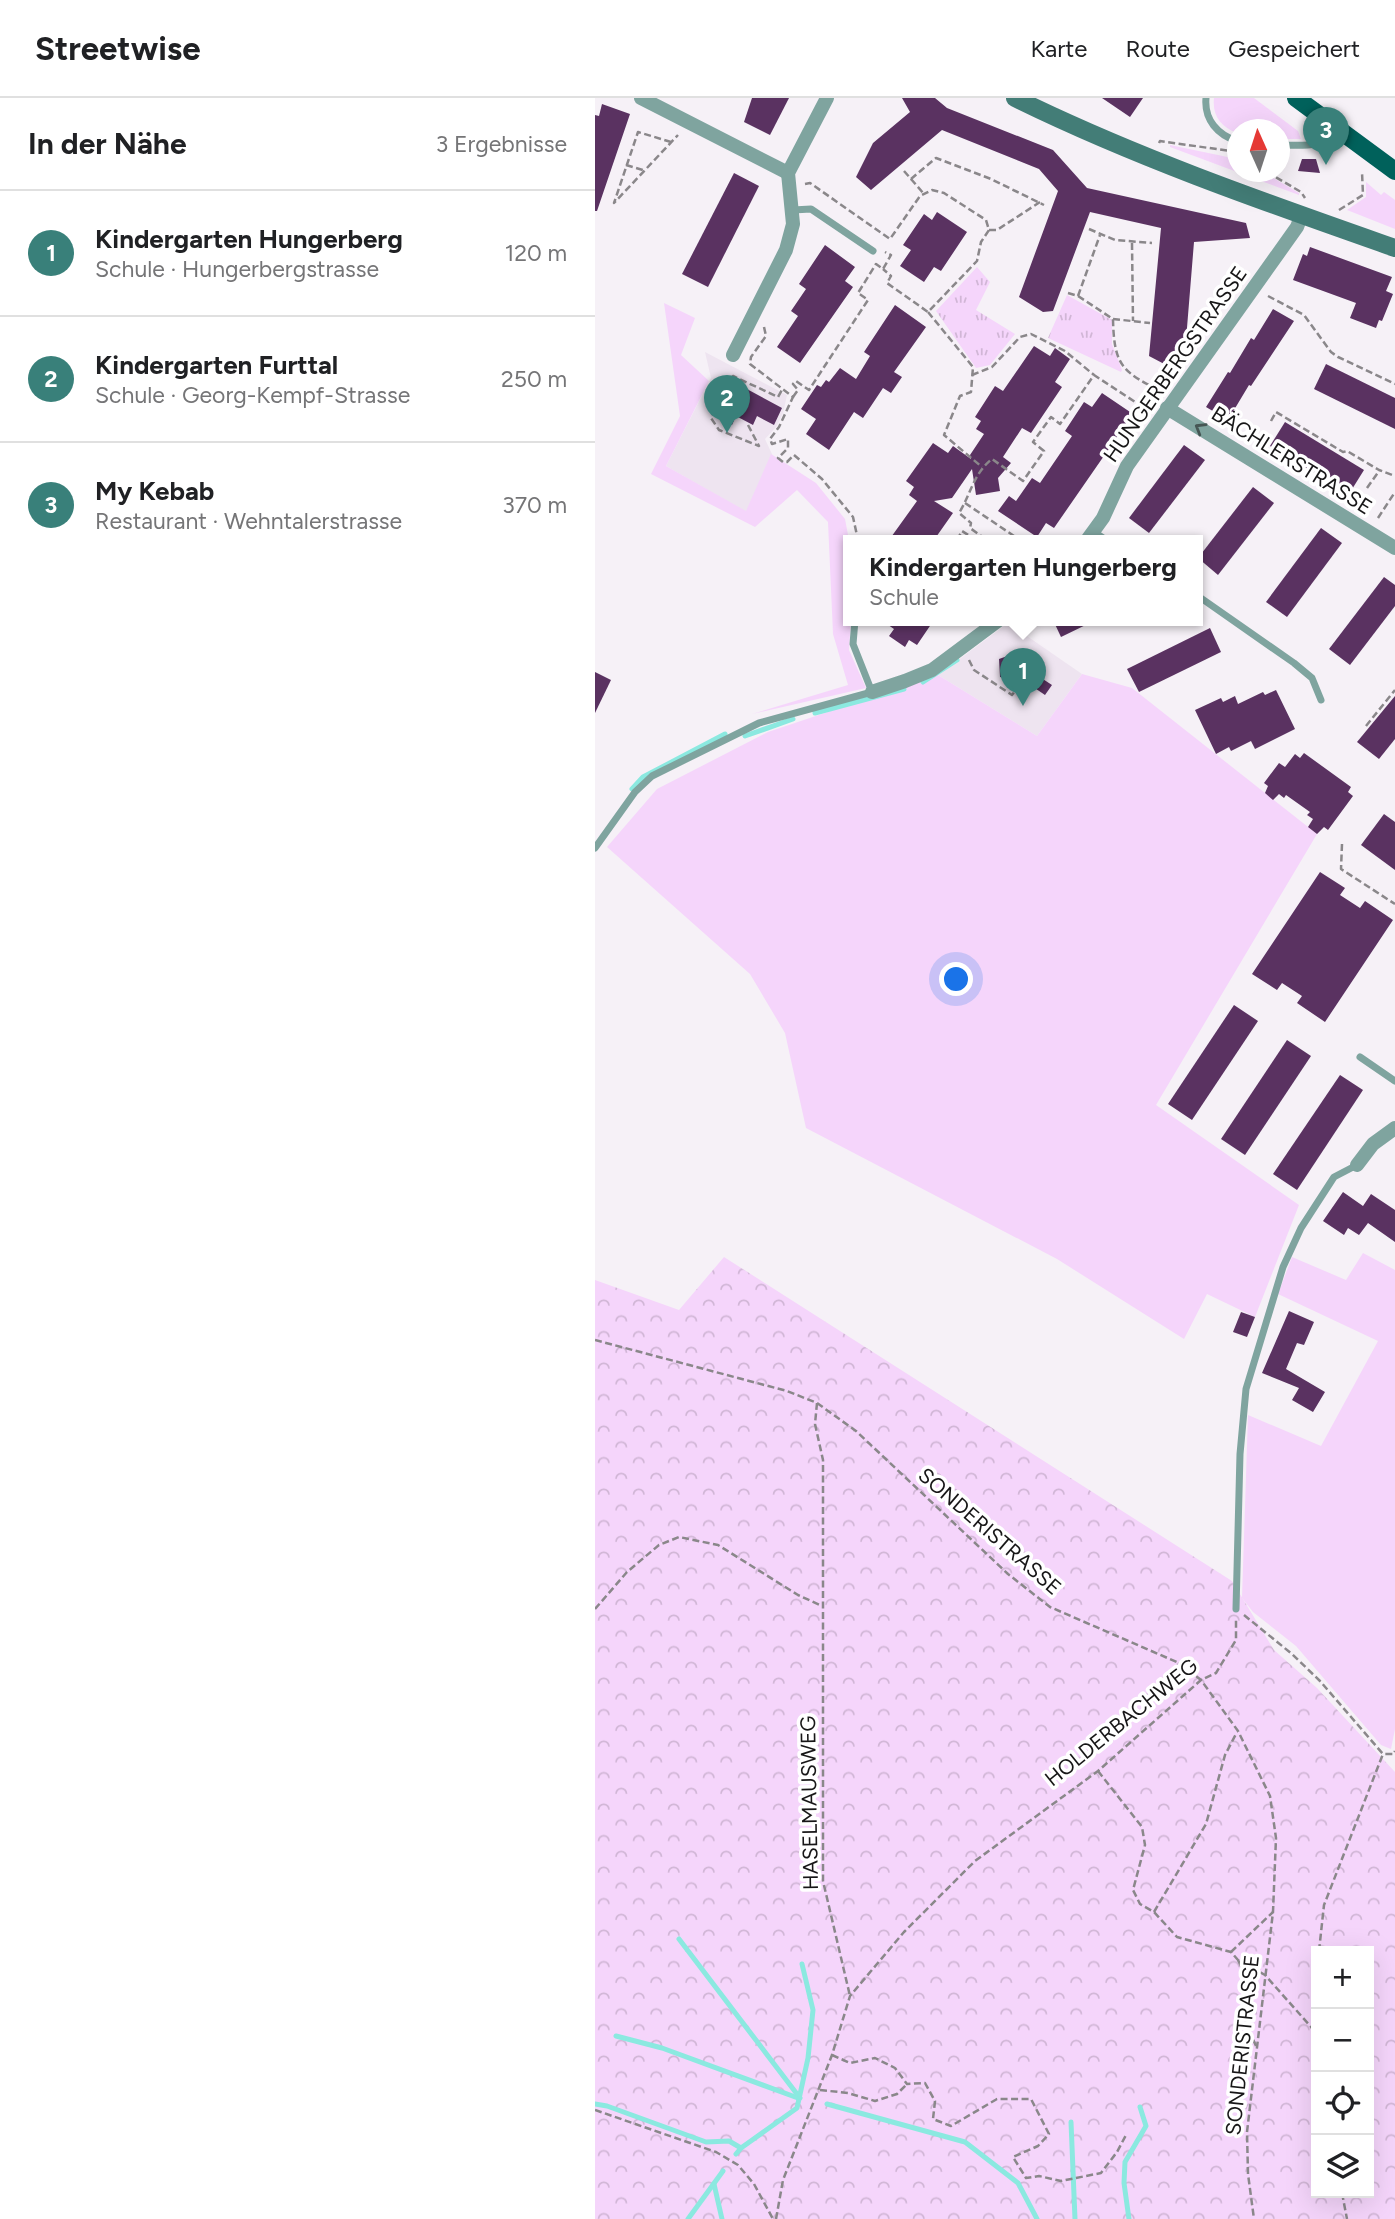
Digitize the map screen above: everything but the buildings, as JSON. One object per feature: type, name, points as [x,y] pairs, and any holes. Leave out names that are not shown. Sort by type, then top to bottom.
[{"type":"main road","points":[[1296,98],[1394,169]]},
{"type":"street","points":[[641,98],[788,173]]},
{"type":"street","points":[[733,355],[786,250],[793,224],[788,173],[827,98]]},
{"type":"street","points":[[1015,98],[1063,122],[1153,159],[1305,208],[1395,248]]},
{"type":"street","name":"HUNGERBERGSTRASSE","points":[[1097,535],[1127,466],[1162,404],[1297,227],[1305,208]]},
{"type":"street","name":"BÄCHLERSTRASSE","points":[[1162,404],[1395,548]]},
{"type":"street","points":[[872,692],[932,670],[991,626]]},
{"type":"street","points":[[1357,1165],[1373,1144],[1395,1128]]},
{"type":"lane","points":[[1206,98],[1206,112],[1210,121],[1227,137]]},
{"type":"lane","points":[[1290,145],[1320,144],[1331,139],[1339,130]]},
{"type":"lane","points":[[793,210],[811,209],[873,251]]},
{"type":"lane","points":[[1203,599],[1312,678],[1321,700]]},
{"type":"lane","points":[[595,848],[635,792],[652,776],[759,723],[872,692],[853,644],[854,626]]},
{"type":"lane","points":[[1360,1057],[1395,1081]]},
{"type":"lane","points":[[1236,1609],[1240,1454],[1247,1388],[1283,1267],[1301,1228],[1334,1177],[1357,1165]]},
{"type":"path","points":[[671,142],[638,132],[614,203],[683,130]]},
{"type":"path","points":[[1157,147],[1160,141],[1227,151]]},
{"type":"path","points":[[911,179],[936,158],[991,179],[1044,205]]},
{"type":"path","points":[[626,165],[644,171]]},
{"type":"path","points":[[904,171],[924,194]]},
{"type":"path","points":[[1335,212],[1363,195],[1362,172]]},
{"type":"path","points":[[1284,182],[1301,192],[1305,208]]},
{"type":"path","points":[[805,184],[810,183],[890,239],[920,196],[932,190],[944,193],[986,220],[989,230]]},
{"type":"path","points":[[989,230],[997,230],[1040,202]]},
{"type":"path","points":[[1089,229],[1100,235],[1132,243],[1152,243]]},
{"type":"path","points":[[928,312],[977,261],[981,242],[989,230]]},
{"type":"path","points":[[1078,296],[1100,235]]},
{"type":"path","points":[[1132,243],[1133,321]]},
{"type":"path","points":[[883,269],[891,255]]},
{"type":"path","points":[[857,535],[853,516],[823,479],[788,448],[787,439],[772,444],[770,439],[798,390],[793,384],[796,381],[809,390],[868,300],[858,293],[876,264],[891,276],[887,283],[928,312],[973,367],[971,392],[960,396],[944,435],[982,467]]},
{"type":"path","points":[[1067,293],[1078,296],[1113,319],[1150,323]]},
{"type":"path","points":[[1262,293],[1304,315],[1338,358],[1395,384]]},
{"type":"path","points":[[1113,319],[1114,345],[1126,371],[1162,404]]},
{"type":"path","points":[[764,327],[766,336],[751,357],[750,364],[793,397]]},
{"type":"path","points":[[972,374],[992,367],[1020,337],[1031,334],[1065,351],[1094,375],[1162,404]]},
{"type":"path","points":[[980,535],[970,528],[971,523],[959,513],[971,495],[971,486],[982,467],[992,460],[1023,481],[1044,451],[1033,442],[1051,417],[1060,424],[1094,375]]},
{"type":"path","points":[[748,425],[759,446],[719,430],[711,418],[733,376],[778,397],[783,388]]},
{"type":"path","points":[[1271,421],[1276,412],[1343,452],[1347,451],[1395,476]]},
{"type":"path","points":[[788,448],[778,458],[787,462],[794,455]]},
{"type":"path","points":[[1367,488],[1379,470]]},
{"type":"path","points":[[1375,522],[1395,492]]},
{"type":"path","points":[[965,503],[1013,535]]},
{"type":"path","points":[[962,648],[974,670],[1012,695],[1022,683]]},
{"type":"path","points":[[1366,726],[1395,690]]},
{"type":"path","points":[[1342,844],[1341,869],[1395,904]]},
{"type":"path","name":"SONDERISTRASSE","points":[[595,1340],[787,1391],[817,1403],[856,1431],[1007,1574],[1050,1607],[1179,1663],[1201,1680],[1238,1731],[1270,1796],[1276,1838],[1273,1912],[1247,2132],[1248,2174],[1254,2219]]},
{"type":"path","name":"HASELMAUSWEG","points":[[817,1403],[815,1424],[823,1460],[823,1881],[850,1996]]},
{"type":"path","points":[[595,1609],[627,1572],[659,1545],[679,1537],[718,1545],[799,1595],[822,1606]]},
{"type":"path","points":[[1236,1609],[1292,1654],[1320,1681],[1383,1754],[1394,1754],[1395,1751]]},
{"type":"path","name":"HOLDERBACHWEG","points":[[774,2219],[783,2180],[832,2055],[850,1996],[904,1932],[975,1861],[1098,1771],[1201,1680],[1216,1673],[1236,1640],[1236,1609]]},
{"type":"path","points":[[1154,1912],[1206,1824],[1225,1755],[1238,1731]]},
{"type":"path","points":[[1320,1946],[1324,1905],[1383,1754]]},
{"type":"path","points":[[1098,1771],[1142,1827],[1145,1845],[1133,1890],[1140,1904],[1154,1912],[1177,1937],[1231,1952],[1238,1960],[1247,1979],[1243,1999],[1246,2024],[1256,2048]]},
{"type":"path","points":[[1231,1952],[1273,1912]]},
{"type":"path","points":[[1238,1960],[1265,1975],[1311,2027]]},
{"type":"path","points":[[832,2055],[850,2063],[874,2058],[895,2068],[907,2084]]},
{"type":"path","points":[[819,2090],[848,2093],[875,2101],[897,2094],[907,2084],[925,2083],[935,2101],[933,2119],[951,2126],[997,2099],[1031,2099],[1049,2134],[1038,2146],[1013,2157],[1026,2178],[1039,2176],[1061,2181],[1101,2173],[1117,2152],[1126,2134]]},
{"type":"path","points":[[595,2110],[716,2152],[738,2165],[754,2184],[774,2219]]},
{"type":"path","points":[[1343,2198],[1347,2219]]},
{"type":"shaded area","points":[[705,352],[787,395],[777,426],[765,439],[784,480],[746,512],[666,466],[711,378]]},
{"type":"shaded area","points":[[1004,626],[1012,626],[1082,674],[1037,736],[938,675]]},
{"type":"green space","points":[[1214,98],[1254,98],[1282,119],[1227,119],[1227,128],[1216,115]]},
{"type":"green space","points":[[1290,125],[1298,131],[1301,139],[1290,139]]},
{"type":"green space","points":[[1170,147],[1227,157],[1227,168]]},
{"type":"green space","points":[[1264,182],[1280,182],[1299,195]]},
{"type":"green space","points":[[1366,182],[1381,195],[1384,192],[1395,200],[1395,229],[1347,210],[1366,197]]},
{"type":"green space","points":[[977,267],[990,282],[976,310],[1015,334],[990,365],[976,368],[936,311]]},
{"type":"green space","points":[[1067,295],[1112,320],[1112,344],[1121,372],[1048,338]]},
{"type":"green space","points":[[664,303],[695,318],[681,355],[709,381],[666,466],[746,511],[771,454],[816,483],[845,519],[848,535],[843,535],[843,626],[851,626],[849,650],[866,688],[752,714],[848,685],[833,634],[828,522],[797,490],[755,527],[651,474],[680,416]]},
{"type":"green space","points":[[1082,674],[1132,688],[1317,834],[1156,1105],[1299,1205],[1255,1317],[1207,1294],[1184,1339],[1057,1259],[806,1128],[785,1033],[750,974],[607,847],[657,789],[768,732],[938,675],[1037,736]]},
{"type":"green space","points":[[1363,1253],[1395,1270],[1395,1729],[1391,1749],[1381,1745],[1296,1646],[1253,1612],[1242,1598],[1248,1415],[1321,1446],[1378,1341],[1278,1294],[1292,1257],[1346,1280]]},
{"type":"green space","points":[[724,1257],[1232,1581],[1274,1650],[1317,1688],[1395,1772],[1395,2219],[595,2219],[595,1280],[679,1310]]},
{"type":"waterway","points":[[923,682],[957,660]]},
{"type":"waterway","points":[[815,713],[904,689]]},
{"type":"waterway","points":[[745,736],[793,719]]},
{"type":"waterway","points":[[632,789],[643,777],[725,734]]},
{"type":"waterway","points":[[679,1939],[800,2098]]},
{"type":"waterway","points":[[736,2154],[797,2108],[808,2058],[813,2010],[802,1964]]},
{"type":"waterway","points":[[616,2036],[662,2048],[798,2098]]},
{"type":"waterway","points":[[595,2104],[706,2142],[729,2141],[741,2148]]},
{"type":"waterway","points":[[827,2104],[965,2142],[1018,2183],[1037,2219]]},
{"type":"waterway","points":[[1129,2219],[1124,2183],[1125,2162],[1146,2126],[1140,2107]]},
{"type":"waterway","points":[[1071,2122],[1075,2219]]},
{"type":"waterway","points":[[688,2219],[723,2171]]},
{"type":"waterway","points":[[714,2184],[722,2219]]},
{"type":"place","name":"My Kebab","points":[[1326,165]]},
{"type":"place","name":"Kindergarten Furttal","points":[[727,433]]},
{"type":"place","name":"Kindergarten Hungerberg","points":[[1023,706]]}]
